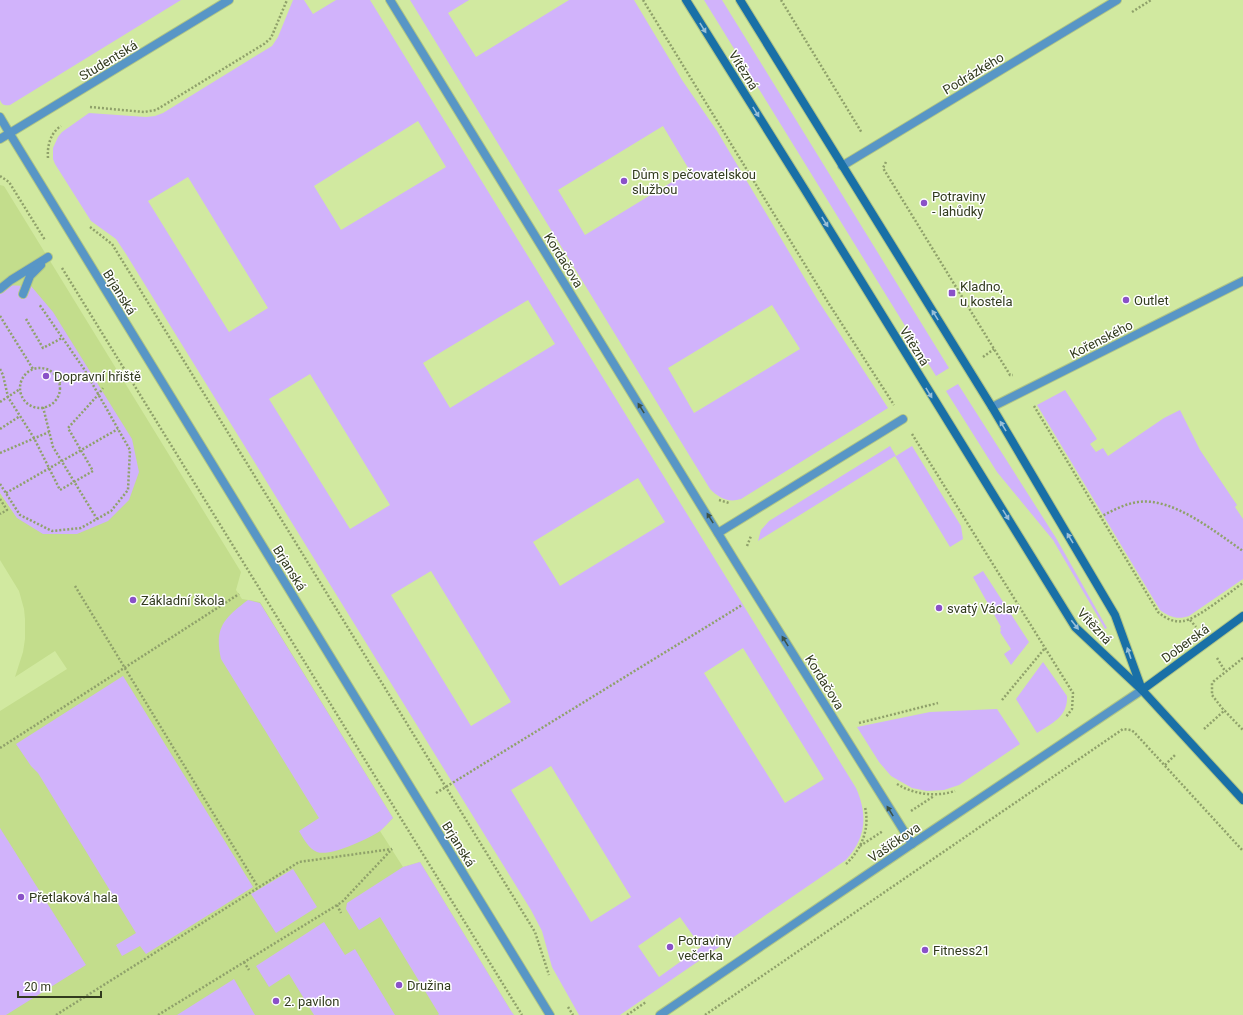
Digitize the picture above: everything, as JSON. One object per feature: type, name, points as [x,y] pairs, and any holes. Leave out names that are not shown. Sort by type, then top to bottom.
[{"type":"main road","name":"Vítězná","points":[[686,0],[1075,627],[1142,690],[1243,800]]},
{"type":"main road","name":"Vítězná","points":[[740,0],[992,407],[1115,615],[1142,690]]},
{"type":"main road","name":"Doberská","points":[[1142,690],[1243,616]]},
{"type":"street","name":"Studentská","points":[[0,140],[229,0]]},
{"type":"street","name":"Kordačova","points":[[390,0],[718,533],[912,844]]},
{"type":"street","name":"Podrázkého","points":[[842,166],[1117,0]]},
{"type":"street","name":"Brjanská","points":[[0,117],[550,1015]]},
{"type":"street","points":[[0,289],[11,280],[48,257],[30,276],[23,294]]},
{"type":"street","name":"Kořenského","points":[[992,407],[1243,282]]},
{"type":"street","points":[[718,533],[903,419]]},
{"type":"street","name":"Vašíčkova","points":[[660,1015],[1142,690]]},
{"type":"path","points":[[84,111],[90,107],[144,112],[156,110],[264,44],[271,38],[287,0]]},
{"type":"path","points":[[643,0],[829,304],[896,407]]},
{"type":"path","points":[[781,0],[862,133],[869,132]]},
{"type":"path","points":[[1126,15],[1151,0]]},
{"type":"path","points":[[50,164],[48,148],[54,132],[65,124]]},
{"type":"path","points":[[886,161],[883,168],[887,175],[1010,375],[1017,375]]},
{"type":"path","points":[[0,176],[9,182],[47,243]]},
{"type":"path","points":[[86,224],[112,244],[447,787],[535,932],[548,973],[552,980]]},
{"type":"path","points":[[62,267],[522,1015]]},
{"type":"path","points":[[0,484],[20,514],[52,531],[81,528],[111,511],[128,490],[130,450],[86,374],[62,338],[35,299],[23,294]]},
{"type":"path","points":[[0,316],[33,369]]},
{"type":"path","points":[[26,319],[43,348],[62,338]]},
{"type":"path","points":[[0,369],[3,375],[8,397],[34,438],[60,490],[93,471],[68,428],[103,388]]},
{"type":"path","points":[[33,369],[46,369],[52,372],[59,382],[58,395],[50,405],[43,407],[31,405],[22,396],[20,389],[23,377],[33,369]]},
{"type":"path","points":[[59,382],[86,374]]},
{"type":"path","points":[[0,402],[20,389]]},
{"type":"path","points":[[1036,403],[1034,406],[1158,612],[1164,617],[1177,622],[1190,620],[1243,583]]},
{"type":"path","points":[[43,407],[53,447],[97,519]]},
{"type":"path","points":[[0,429],[20,416]]},
{"type":"path","points":[[6,493],[118,428]]},
{"type":"path","points":[[910,430],[1073,693],[1072,709],[1065,719]]},
{"type":"path","points":[[0,453],[49,432]]},
{"type":"path","points":[[0,499],[7,510],[0,514]]},
{"type":"path","points":[[1100,517],[1131,504],[1140,502],[1159,503],[1187,515],[1243,551]]},
{"type":"path","points":[[748,550],[747,545],[752,532]]},
{"type":"path","points":[[75,586],[258,887]]},
{"type":"path","points":[[0,748],[239,594]]},
{"type":"path","points":[[447,787],[746,603]]},
{"type":"path","points":[[1002,700],[1045,648]]},
{"type":"path","points":[[1243,658],[1214,681],[1212,695],[1243,730]]},
{"type":"path","points":[[852,725],[938,703]]},
{"type":"path","points":[[705,1015],[1123,729],[1134,732],[1243,851]]},
{"type":"path","points":[[894,781],[905,789],[913,792],[935,795],[946,794],[957,790]]},
{"type":"path","points":[[841,868],[848,863],[860,846],[865,833],[867,814],[864,802]]},
{"type":"path","points":[[56,1015],[299,862],[392,848],[342,902],[158,1015]]},
{"type":"path","points":[[337,905],[341,912]]},
{"type":"path","points":[[244,962],[249,970]]},
{"type":"path","points":[[564,1000],[573,1015]]},
{"type":"path","points":[[627,1015],[646,1002]]},
{"type":"shaded area","points":[[0,0],[181,0],[10,105],[4,105],[0,100]]},
{"type":"shaded area","points":[[293,0],[304,0],[313,14],[336,0],[370,0],[856,788],[860,798],[863,817],[861,835],[853,852],[846,860],[620,1015],[579,1015],[552,967],[542,931],[531,910],[126,254],[116,239],[91,221],[53,159],[53,148],[58,137],[62,132],[89,113],[146,117],[163,113],[272,46],[278,37]],"holes":[[[418,121],[446,167],[341,230],[314,186]],[[188,177],[268,308],[229,332],[148,201]],[[528,300],[555,344],[450,408],[423,363]],[[310,374],[390,505],[350,529],[269,399]],[[638,478],[665,522],[560,586],[533,542]],[[431,571],[511,702],[471,726],[391,595]],[[743,648],[824,779],[785,803],[704,673]],[[551,766],[631,897],[591,922],[511,790]],[[680,917],[701,947],[659,977],[638,946]]]},
{"type":"shaded area","points":[[410,0],[469,0],[448,13],[476,57],[569,0],[634,0],[682,80],[717,131],[817,299],[888,408],[741,499],[724,499],[710,489]],"holes":[[[663,126],[690,171],[585,235],[558,190]],[[772,305],[800,349],[694,413],[668,368]]]},
{"type":"shaded area","points":[[704,0],[722,0],[949,368],[936,376]]},
{"type":"shaded area","name":"Základní škola","points":[[0,185],[4,186],[241,572],[236,590],[242,599],[260,602],[393,818],[380,831],[403,867],[420,862],[511,1011],[511,1015],[0,1015],[0,711],[67,669],[55,651],[15,677],[23,652],[25,639],[25,619],[19,591],[0,560],[0,493],[17,518],[0,284]]},
{"type":"shaded area","name":"Dopravní hřiště","points":[[0,285],[31,286],[53,312],[132,439],[139,472],[129,500],[108,521],[77,534],[43,534],[17,518],[0,493]]},
{"type":"shaded area","points":[[958,384],[1056,538],[1107,628],[1105,629],[1053,540],[997,472],[946,391]]},
{"type":"shaded area","points":[[1065,390],[1097,439],[1090,444],[1096,452],[1103,448],[1108,456],[1164,418],[1180,410],[1200,450],[1237,505],[1235,507],[1243,519],[1243,579],[1189,616],[1181,618],[1174,617],[1160,610],[1037,405]]},
{"type":"shaded area","points":[[890,446],[896,456],[912,446],[961,526],[963,539],[950,547],[895,456],[758,541],[761,530],[769,521]]},
{"type":"shaded area","points":[[983,571],[1029,642],[1011,665],[1004,654],[1011,649],[1000,632],[1001,627],[973,577]]},
{"type":"shaded area","points":[[248,600],[260,603],[393,818],[380,831],[367,838],[339,850],[323,853],[314,851],[306,843],[299,831],[319,818],[221,659],[219,648],[220,631],[227,618]]},
{"type":"shaded area","points":[[1043,662],[1067,696],[1067,703],[1058,719],[1037,733],[1016,699]]},
{"type":"shaded area","points":[[123,676],[253,887],[146,954],[140,946],[122,956],[116,945],[136,933],[38,773],[31,766],[16,744]]},
{"type":"shaded area","points":[[997,709],[1020,744],[959,785],[944,790],[927,791],[912,788],[891,776],[879,762],[857,727],[930,712]]},
{"type":"shaded area","name":"Přetlaková hala","points":[[0,828],[86,965],[6,1015],[0,1015]]},
{"type":"shaded area","points":[[420,862],[514,1015],[438,1015],[439,1014],[380,917],[359,930],[346,909],[347,903],[403,867]]},
{"type":"shaded area","points":[[293,869],[317,907],[276,933],[251,894]]},
{"type":"shaded area","points":[[324,922],[345,955],[355,949],[395,1015],[314,1015],[289,974],[269,987],[256,966]]},
{"type":"shaded area","points":[[234,979],[255,1015],[177,1015]]},
{"type":"place","name":"Dům s pečovatelskou službou","points":[[624,181]]},
{"type":"place","name":"Potraviny - lahůdky","points":[[924,203]]},
{"type":"place","name":"Kladno, u kostela","points":[[952,293]]},
{"type":"place","name":"Outlet","points":[[1126,300]]},
{"type":"place","name":"Dopravní hřiště","points":[[46,376]]},
{"type":"place","name":"Základní škola","points":[[133,600]]},
{"type":"place","name":"svatý Václav","points":[[939,608]]},
{"type":"place","name":"Přetlaková hala","points":[[21,897]]},
{"type":"place","name":"Potraviny večerka","points":[[670,947]]},
{"type":"place","name":"Fitness21","points":[[925,950]]},
{"type":"place","name":"Družina","points":[[399,985]]},
{"type":"place","name":"2. pavilon","points":[[276,1001]]}]
